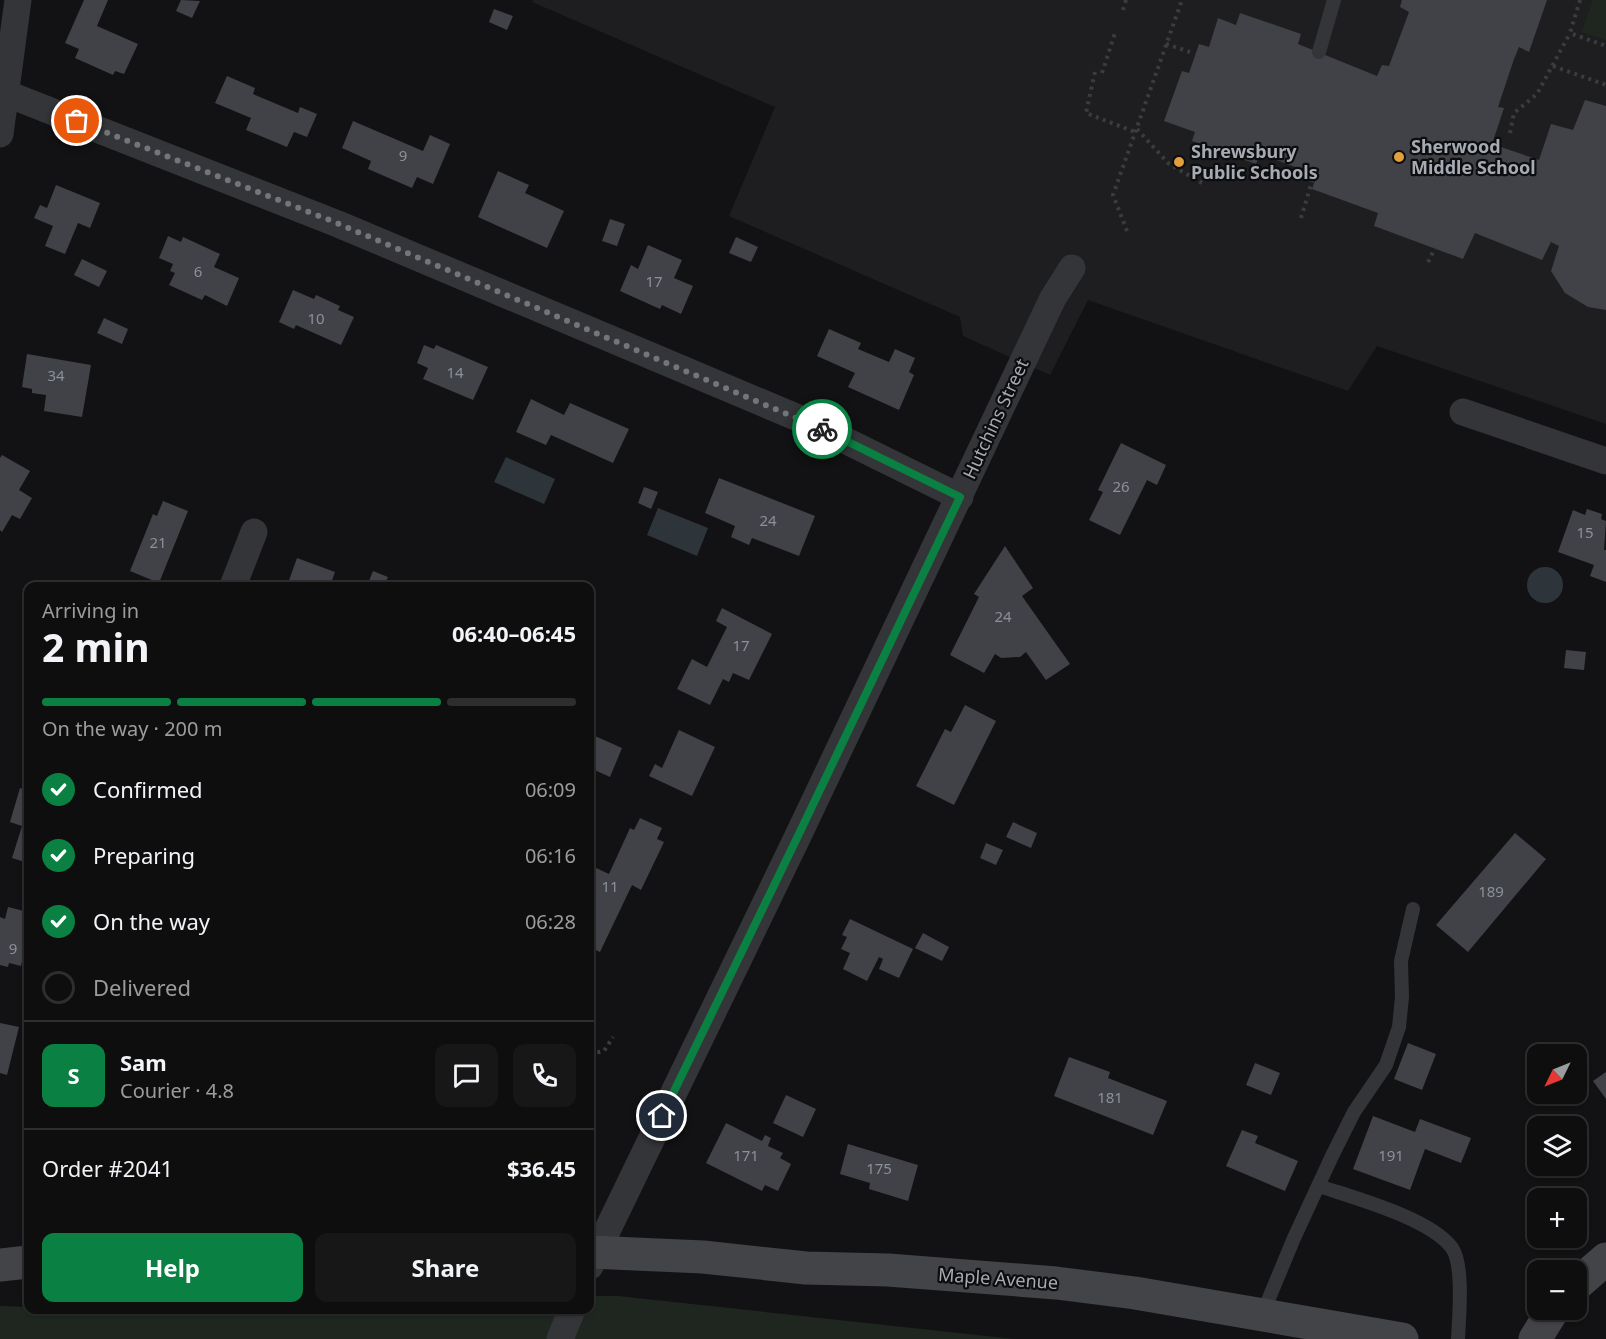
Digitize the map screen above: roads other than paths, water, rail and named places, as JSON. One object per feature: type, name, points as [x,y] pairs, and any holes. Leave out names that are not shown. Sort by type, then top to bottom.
[{"type":"main road","name":"Maple Avenue","points":[[594,1257],[703,1257],[806,1268],[888,1270],[1056,1283],[1135,1293],[1262,1315],[1339,1334],[1402,1339]]},
{"type":"main road","points":[[1587,1275],[1606,1259]]},
{"type":"main road","points":[[0,1265],[24,1262]]},
{"type":"main road","points":[[1535,1339],[1547,1320]]},
{"type":"street","points":[[0,134],[3,92],[18,0]]},
{"type":"street","points":[[3,92],[332,221],[666,362],[810,423],[960,497]]},
{"type":"street","name":"Hutchins Street","points":[[594,1251],[792,848],[1053,298],[1072,268]]},
{"type":"street","points":[[1463,412],[1606,461]]},
{"type":"street","points":[[235,582],[254,532]]},
{"type":"street","points":[[560,1339],[570,1314]]},
{"type":"lane","points":[[1319,52],[1334,0]]},
{"type":"lane","points":[[1262,1315],[1294,1238],[1354,1112],[1386,1065],[1399,1027],[1402,997],[1401,961],[1413,909]]},
{"type":"lane","points":[[1319,1186],[1397,1213],[1433,1232],[1452,1249],[1460,1279],[1458,1339]]},
{"type":"place","name":"Sherwood Middle School","points":[[1399,157]]},
{"type":"place","name":"Shrewsbury Public Schools","points":[[1179,162]]}]
